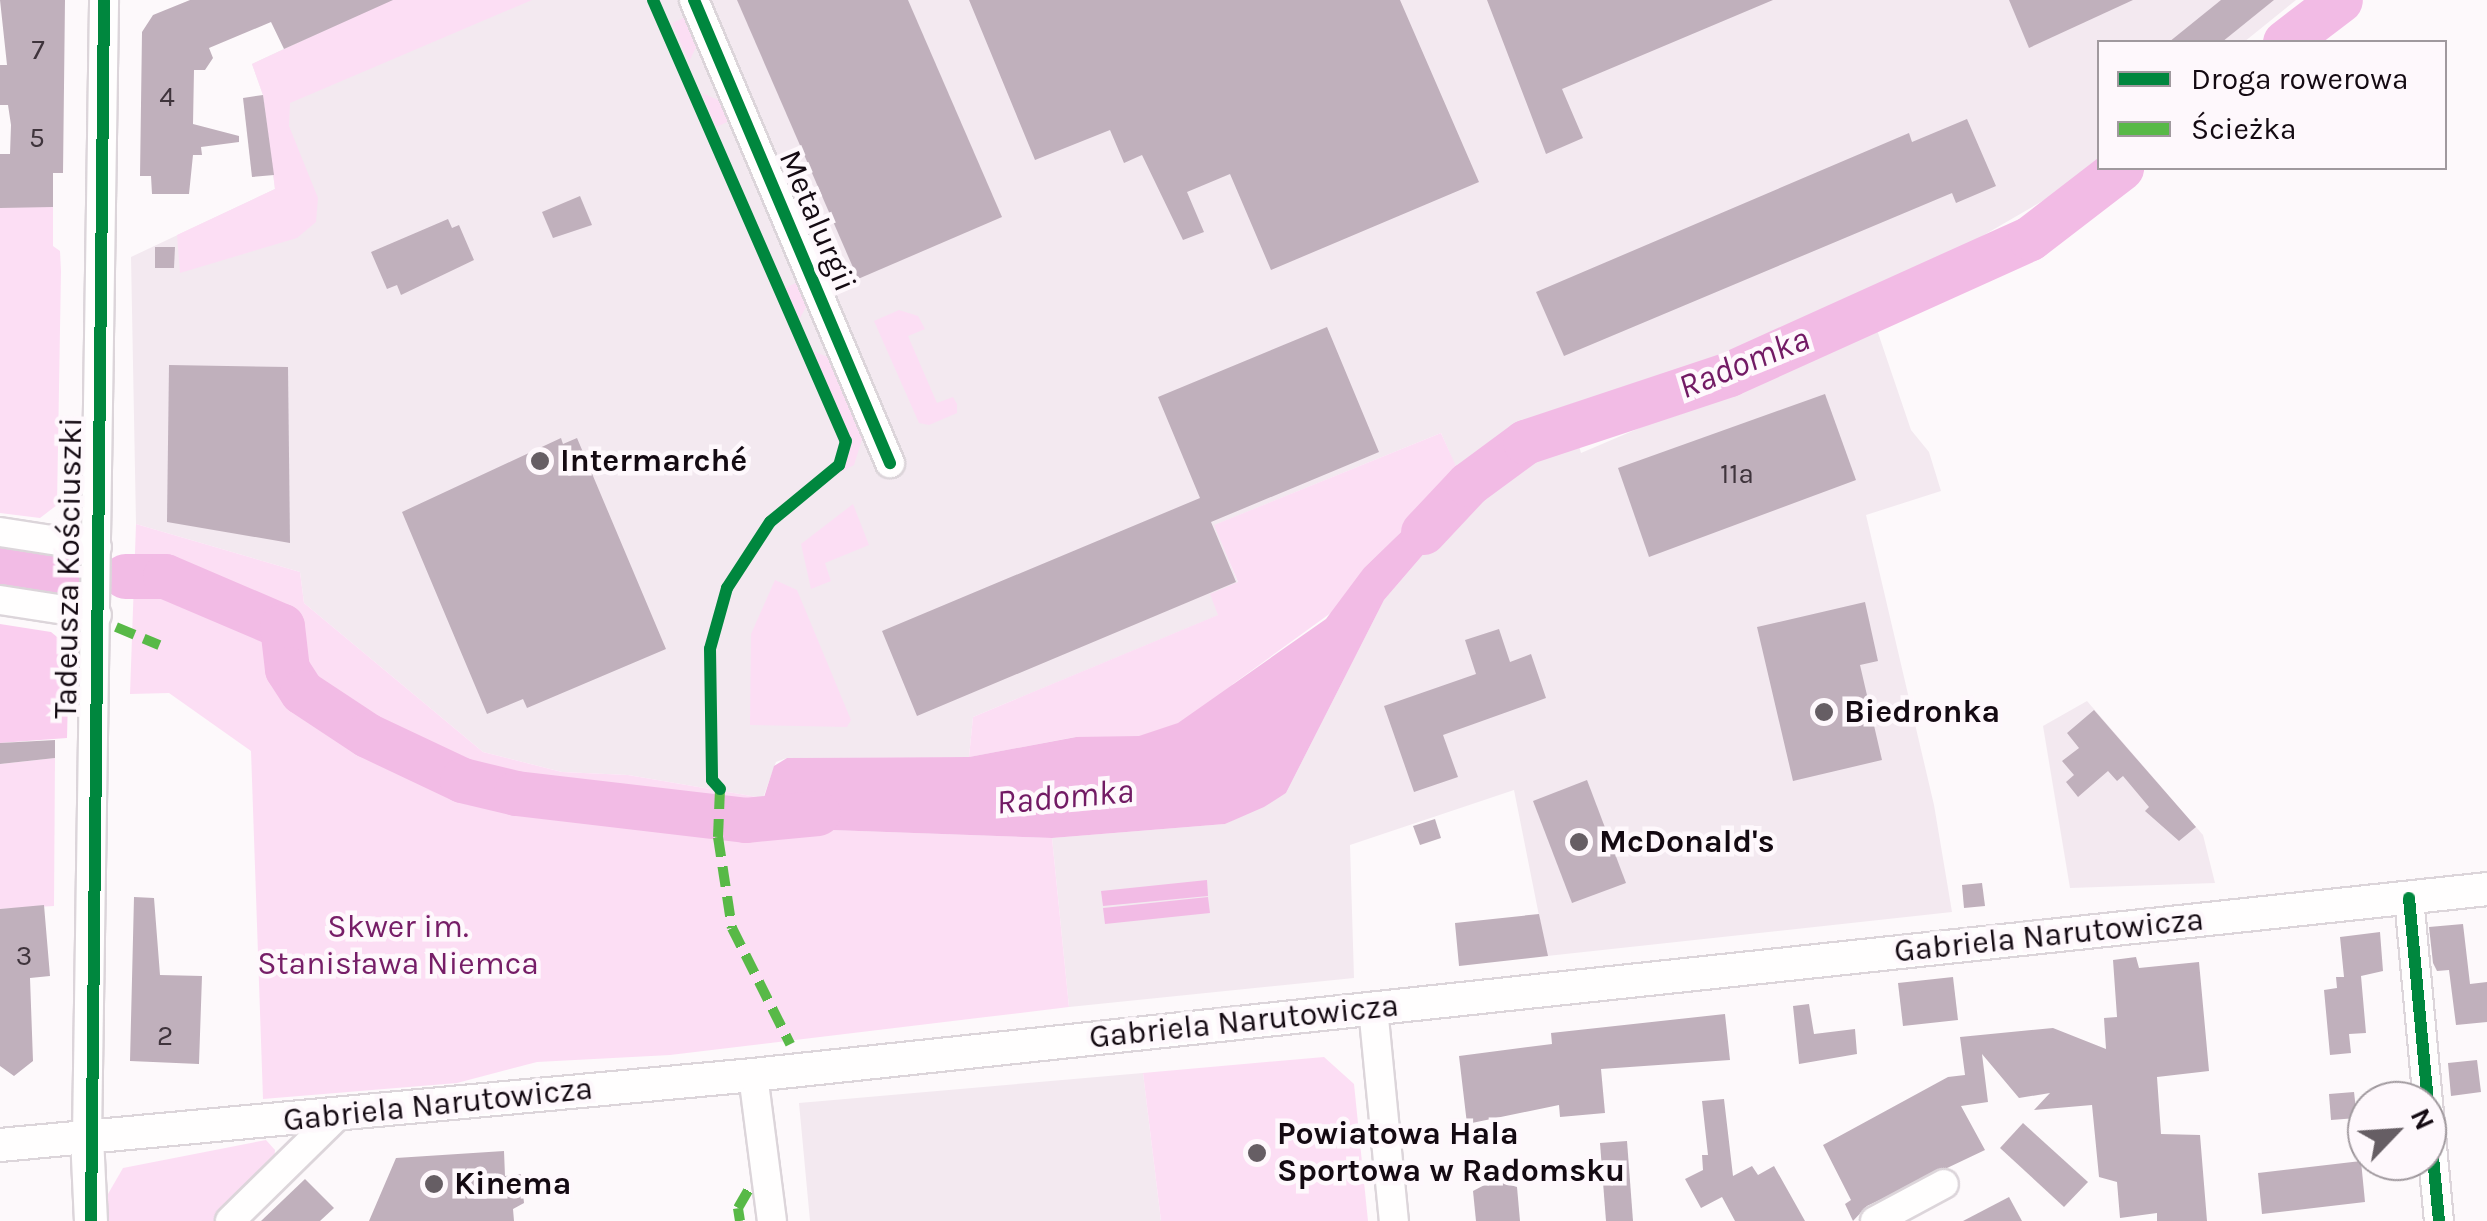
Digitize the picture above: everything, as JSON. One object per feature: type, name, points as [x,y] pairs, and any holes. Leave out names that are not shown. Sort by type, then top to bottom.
[{"type":"main road","name":"Gabriela Narutowicza","points":[[0,1145],[753,1075],[2487,890]]},
{"type":"main road","points":[[88,1138],[91,1221]]},
{"type":"street","name":"Tadeusza Kościuszki","points":[[88,1138],[104,0]]},
{"type":"street","name":"Metalurgii","points":[[694,0],[890,463]]},
{"type":"street","points":[[0,532],[97,547]]},
{"type":"street","points":[[0,600],[96,615]]},
{"type":"street","points":[[2409,898],[2439,1221]]},
{"type":"street","points":[[1373,1008],[1394,1221]]},
{"type":"street","points":[[753,1075],[772,1221]]},
{"type":"street","points":[[230,1221],[338,1116]]},
{"type":"street","points":[[1875,1221],[1944,1184]]},
{"type":"shaded area","points":[[327,0],[2296,0],[2246,40],[2097,40],[2097,163],[2070,185],[1946,257],[1694,375],[1570,413],[1581,453],[1876,327],[1911,430],[1929,452],[1941,491],[1866,515],[1934,805],[1952,912],[1547,956],[1514,790],[1350,845],[1354,978],[1069,1007],[1052,838],[1225,824],[1286,793],[1384,600],[1470,500],[1441,433],[1215,525],[1238,583],[1219,615],[973,717],[969,757],[787,758],[776,762],[763,798],[628,775],[562,772],[483,752],[304,603],[300,572],[136,524],[131,257],[275,189],[263,95],[252,64],[337,24]]},
{"type":"shaded area","points":[[0,624],[51,632],[62,641],[69,656],[67,738],[0,743]]},
{"type":"shaded area","points":[[2087,701],[2203,835],[2215,883],[2070,888],[2043,726]]},
{"type":"shaded area","points":[[1143,1073],[1161,1221],[810,1221],[799,1103]]},
{"type":"green space","points":[[391,0],[532,0],[290,103],[289,126],[318,198],[316,222],[297,238],[180,273],[177,235],[275,189],[263,95],[252,64]]},
{"type":"green space","points":[[688,16],[699,41],[689,62],[672,23]]},
{"type":"green space","points":[[702,93],[725,103],[732,120],[716,127]]},
{"type":"green space","points":[[0,173],[53,173],[53,246],[60,251],[61,271],[57,505],[40,518],[0,513]]},
{"type":"green space","points":[[801,281],[807,305],[798,322],[784,288]]},
{"type":"green space","points":[[899,310],[918,316],[925,329],[908,336],[937,403],[953,397],[957,404],[957,413],[929,425],[919,423],[874,321]]},
{"type":"green space","points":[[811,350],[832,359],[864,433],[854,465],[832,477],[845,464],[848,441]]},
{"type":"green space","points":[[1441,433],[1460,475],[1364,568],[1339,607],[1233,684],[1187,745],[1075,737],[969,757],[973,717],[1218,615],[1210,594],[1238,582],[1214,525]]},
{"type":"green space","points":[[853,504],[869,545],[825,563],[831,581],[811,589],[801,544]]},
{"type":"green space","name":"Skwer im. Stanisława Niemca","points":[[136,524],[300,572],[304,603],[483,752],[562,772],[628,775],[763,798],[758,816],[776,828],[1052,838],[1069,1007],[670,1055],[537,1062],[457,1083],[263,1099],[251,751],[169,693],[130,694]]},
{"type":"green space","points":[[0,543],[68,555],[67,567],[0,559]]},
{"type":"green space","points":[[0,571],[67,588],[66,596],[0,587]]},
{"type":"green space","points":[[775,580],[797,590],[851,720],[847,727],[750,725],[751,634]]},
{"type":"green space","points":[[55,758],[54,906],[0,909],[0,764]]},
{"type":"green space","name":"Powiatowa Hala Sportowa w Radomsku","points":[[1324,1057],[1354,1084],[1368,1221],[1161,1221],[1143,1073]]},
{"type":"green space","points":[[266,1140],[275,1150],[274,1163],[214,1221],[107,1221],[108,1194],[123,1168]]},
{"type":"water","points":[[1460,475],[1470,500],[1384,600],[1286,793],[1264,807],[1225,824],[1052,838],[776,828],[758,816],[774,766],[787,758],[969,757],[1076,737],[1139,736],[1178,723],[1326,619],[1364,568]]},
{"type":"water","points":[[1207,880],[1208,896],[1103,906],[1101,891]]},
{"type":"water","points":[[1208,897],[1210,913],[1105,924],[1103,908]]},
{"type":"building","points":[[0,0],[65,0],[63,173],[53,173],[53,207],[0,208],[0,154],[10,154],[11,125],[8,105],[0,105],[0,65],[7,65]]},
{"type":"building","points":[[190,0],[393,0],[284,49],[271,22],[209,48],[213,58],[205,70],[194,70],[193,124],[239,136],[239,142],[201,147],[202,155],[193,155],[189,194],[152,194],[151,176],[140,176],[142,32],[153,15]]},
{"type":"building","points":[[737,0],[908,0],[1002,217],[858,279]]},
{"type":"building","points":[[969,0],[1400,0],[1479,182],[1271,270],[1230,174],[1187,192],[1204,232],[1183,240],[1142,155],[1124,163],[1110,130],[1035,160]]},
{"type":"building","points":[[1487,0],[1773,0],[1562,89],[1583,138],[1546,154]]},
{"type":"building","points":[[2009,0],[2133,0],[2029,48]]},
{"type":"building","points":[[2221,0],[2274,0],[2224,40],[2171,40]]},
{"type":"building","points":[[263,95],[274,175],[252,177],[243,98]]},
{"type":"building","points":[[1967,119],[1996,186],[1956,203],[1952,193],[1564,356],[1536,292],[1909,133],[1912,142]]},
{"type":"building","points":[[580,196],[592,225],[553,238],[542,212]]},
{"type":"building","points":[[448,219],[452,228],[459,225],[474,260],[401,295],[397,285],[387,289],[371,252]]},
{"type":"building","points":[[155,247],[175,247],[174,268],[155,268]]},
{"type":"building","points":[[1327,327],[1379,452],[1211,522],[1236,582],[917,716],[882,631],[1200,498],[1158,397]]},
{"type":"building","points":[[169,365],[288,367],[290,543],[167,522]]},
{"type":"building","points":[[1825,394],[1856,480],[1649,557],[1618,468]]},
{"type":"building","points":[[561,438],[563,444],[577,438],[666,649],[527,708],[523,699],[487,714],[402,512]]},
{"type":"building","name":"Biedronka","points":[[1865,602],[1878,661],[1860,665],[1882,760],[1793,781],[1757,627]]},
{"type":"building","points":[[1499,629],[1510,662],[1531,654],[1546,698],[1443,735],[1458,777],[1414,792],[1384,706],[1476,674],[1465,640]]},
{"type":"building","points":[[2094,710],[2196,827],[2179,841],[2145,811],[2149,807],[2123,776],[2117,781],[2108,771],[2078,797],[2066,782],[2074,775],[2062,761],[2079,748],[2067,733]]},
{"type":"building","points":[[55,740],[55,758],[0,764],[0,743]]},
{"type":"building","name":"McDonald's","points":[[1587,780],[1626,883],[1572,903],[1533,801]]},
{"type":"building","points":[[1435,819],[1441,838],[1420,845],[1413,826]]},
{"type":"building","points":[[1982,883],[1985,906],[1964,908],[1962,885]]},
{"type":"building","points":[[134,897],[154,898],[160,975],[202,976],[199,1064],[130,1061]]},
{"type":"building","points":[[44,905],[50,976],[30,978],[33,1061],[14,1076],[0,1066],[0,909]]},
{"type":"building","points":[[1539,914],[1548,956],[1459,966],[1455,923]]},
{"type":"building","points":[[2463,924],[2470,984],[2487,982],[2487,1022],[2456,1025],[2449,970],[2437,971],[2433,963],[2429,927]]},
{"type":"building","points":[[2380,932],[2383,971],[2361,976],[2366,1033],[2349,1034],[2351,1053],[2330,1055],[2324,990],[2337,988],[2336,977],[2344,977],[2340,937]]},
{"type":"building","points":[[2136,957],[2139,968],[2199,962],[2209,1071],[2157,1077],[2161,1134],[2200,1135],[2207,1221],[2157,1221],[2157,1213],[2120,1218],[2117,1182],[2099,1177],[2092,1105],[2034,1110],[2050,1093],[2019,1098],[1982,1054],[1988,1102],[1961,1106],[1985,1150],[1867,1206],[1853,1221],[1845,1204],[1851,1200],[1823,1145],[1948,1077],[1965,1075],[1960,1037],[2053,1028],[2106,1049],[2104,1018],[2117,1017],[2113,960]]},
{"type":"building","points":[[1953,977],[1958,1020],[1903,1026],[1898,983]]},
{"type":"building","points":[[1809,1004],[1814,1034],[1855,1029],[1857,1054],[1799,1064],[1793,1006]]},
{"type":"building","points":[[1725,1014],[1730,1060],[1601,1069],[1605,1113],[1560,1117],[1559,1105],[1467,1124],[1459,1056],[1552,1044],[1551,1033]]},
{"type":"building","points":[[2477,1060],[2481,1092],[2451,1096],[2448,1063]]},
{"type":"building","points":[[2347,1093],[2347,1119],[2331,1120],[2329,1094]]},
{"type":"building","points":[[1724,1099],[1733,1176],[1752,1166],[1758,1175],[1774,1166],[1805,1221],[1735,1221],[1722,1197],[1701,1208],[1685,1179],[1703,1170],[1702,1155],[1708,1155],[1702,1101]]},
{"type":"building","points":[[2023,1123],[2088,1182],[2064,1207],[2000,1148]]},
{"type":"building","points":[[1627,1141],[1633,1221],[1606,1221],[1600,1143]]},
{"type":"building","name":"Kinema","points":[[504,1151],[505,1176],[521,1174],[524,1203],[513,1209],[514,1221],[369,1221],[396,1158]]},
{"type":"building","points":[[2347,1163],[2347,1181],[2363,1181],[2365,1202],[2262,1214],[2258,1173]]},
{"type":"building","points":[[305,1179],[334,1208],[320,1221],[261,1221]]},
{"type":"building","points":[[1494,1180],[1517,1187],[1520,1221],[1476,1221],[1473,1191]]},
{"type":"building","points":[[2009,1197],[2022,1221],[1963,1221]]},
{"type":"waterway","name":"Radomka","points":[[2288,40],[2340,0]]},
{"type":"waterway","name":"Radomka","points":[[1423,532],[1468,484],[1525,442],[1729,374],[2030,238],[2118,170]]},
{"type":"waterway","name":"Radomka","points":[[0,566],[67,577]]},
{"type":"waterway","name":"Radomka","points":[[125,576],[165,576],[282,626],[287,669],[302,692],[367,735],[462,780],[516,793],[745,820],[818,813]]},
{"type":"marked path","points":[[116,627],[159,645]]},
{"type":"marked path","points":[[720,789],[718,837],[732,928],[790,1044]]},
{"type":"marked path","points":[[740,1221],[738,1208],[749,1189]]},
{"type":"cycle path","points":[[91,1221],[104,0]]},
{"type":"cycle path","points":[[653,0],[846,441],[839,465],[770,522],[727,588],[710,649],[712,780],[720,789]]},
{"type":"cycle path","points":[[694,0],[890,463]]},
{"type":"cycle path","points":[[2409,898],[2439,1221]]},
{"type":"place","name":"Intermarché","points":[[540,461]]},
{"type":"place","name":"Biedronka","points":[[1824,712]]},
{"type":"place","name":"McDonald's","points":[[1579,842]]},
{"type":"place","name":"Powiatowa Hala Sportowa w Radomsku","points":[[1257,1153]]},
{"type":"place","name":"Kinema","points":[[434,1184]]}]
